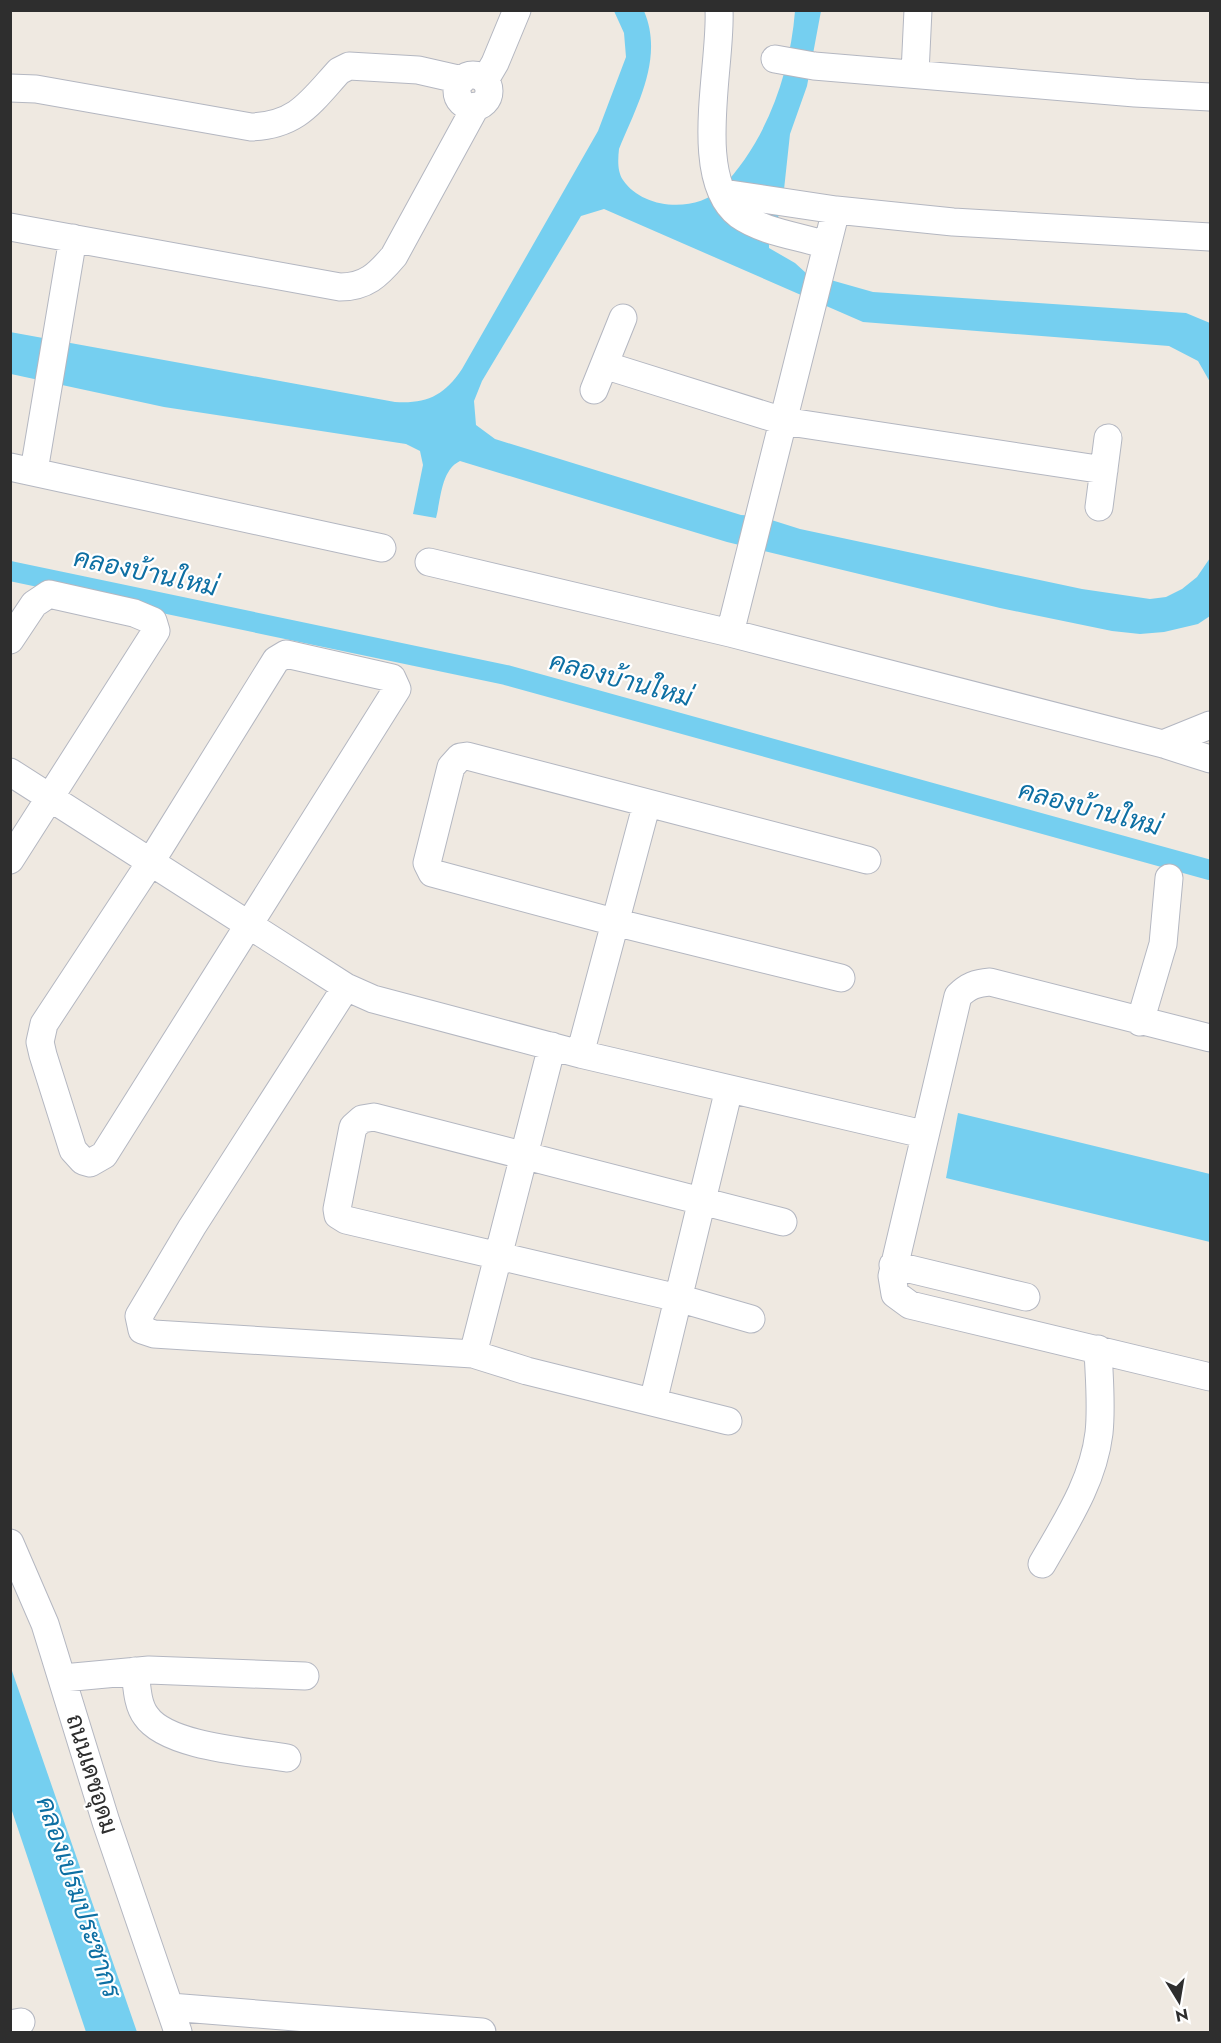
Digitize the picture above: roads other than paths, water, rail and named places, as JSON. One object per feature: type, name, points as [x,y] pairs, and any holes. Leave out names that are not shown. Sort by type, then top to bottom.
[{"type":"street","points":[[10,227],[340,286],[363,284],[377,276],[394,256],[476,106],[466,105],[459,98],[458,88],[474,80],[495,63],[517,10]]},
{"type":"street","points":[[719,10],[712,135],[713,168],[723,193],[738,214],[783,232],[823,257]]},
{"type":"street","points":[[915,73],[918,10]]},
{"type":"street","points":[[775,59],[814,66],[1135,93],[1210,97]]},
{"type":"street","points":[[10,88],[36,89],[251,127],[281,124],[293,119],[339,71],[349,66],[418,70],[474,80]]},
{"type":"street","points":[[723,193],[804,206],[953,222],[1210,237]]},
{"type":"street","points":[[730,633],[836,210]]},
{"type":"street","points":[[73,238],[44,418],[22,469],[382,548]]},
{"type":"street","points":[[594,390],[623,318]]},
{"type":"street","points":[[604,365],[783,421],[1104,470]]},
{"type":"street","points":[[1099,507],[1108,438]]},
{"type":"street","points":[[429,562],[730,633],[1163,744],[1210,759]]},
{"type":"street","points":[[10,640],[34,604],[49,594],[134,613],[155,624],[155,635],[10,860]]},
{"type":"street","points":[[291,654],[392,678],[397,689],[247,924],[104,1155],[90,1163],[83,1161],[73,1150],[43,1055],[40,1034],[44,1024],[150,863],[276,660],[291,654]]},
{"type":"street","points":[[1163,744],[1210,724]]},
{"type":"street","points":[[841,978],[614,922],[428,870],[427,863],[451,767],[460,757],[467,756],[867,860]]},
{"type":"street","points":[[10,772],[346,987],[406,1009],[580,1054],[923,1134]]},
{"type":"street","points":[[580,1054],[646,803]]},
{"type":"street","points":[[1140,1022],[1163,944],[1169,878]]},
{"type":"street","points":[[1210,1038],[990,982],[977,983],[966,988],[958,996],[923,1134],[892,1276],[895,1294],[910,1305],[1210,1377]]},
{"type":"street","points":[[346,987],[192,1227],[139,1316],[142,1330],[154,1334],[473,1354],[527,1371],[728,1421]]},
{"type":"street","points":[[473,1354],[552,1046]]},
{"type":"street","points":[[653,1402],[729,1089]]},
{"type":"street","points":[[752,1319],[678,1298],[340,1218],[337,1209],[353,1127],[362,1119],[374,1118],[702,1199],[783,1222]]},
{"type":"street","points":[[893,1265],[1026,1297]]},
{"type":"street","points":[[1042,1564],[1078,1503],[1095,1455],[1100,1423],[1098,1349]]},
{"type":"street","name":"ถนนเดชอุดม","points":[[10,1543],[45,1624],[106,1822],[174,2020]]},
{"type":"street","points":[[135,1671],[140,1705],[146,1717],[160,1730],[205,1744],[287,1758]]},
{"type":"street","points":[[63,1678],[135,1671],[305,1676]]},
{"type":"street","points":[[174,2020],[482,2032]]},
{"type":"water","points":[[614,11],[644,11],[649,29],[650,64],[646,81],[619,149],[618,157],[623,180],[643,197],[670,205],[685,204],[698,202],[721,188],[751,150],[773,106],[788,59],[795,11],[821,11],[807,86],[790,134],[782,208],[769,238],[769,248],[795,263],[806,273],[873,292],[1186,313],[1210,323],[1210,382],[1198,361],[1169,346],[863,322],[604,209],[581,216],[482,381],[474,401],[476,425],[495,439],[741,515],[759,516],[800,529],[1082,589],[1150,599],[1166,597],[1182,589],[1197,577],[1210,558],[1210,616],[1198,624],[1164,632],[1140,634],[1112,631],[1000,608],[727,542],[460,461],[454,465],[445,478],[436,518],[413,514],[423,465],[420,451],[406,444],[164,407],[11,374],[10,332],[395,402],[425,400],[441,392],[462,369],[598,131],[626,57],[624,33]]},
{"type":"water","points":[[958,1113],[1210,1174],[1210,1242],[946,1178]]},
{"type":"water","name":"คลองเปรมประชากร","points":[[10,1668],[137,2032],[86,2032],[11,1808]]},
{"type":"waterway","name":"คลองบ้านใหม่","points":[[10,571],[506,675],[1210,870]]}]
